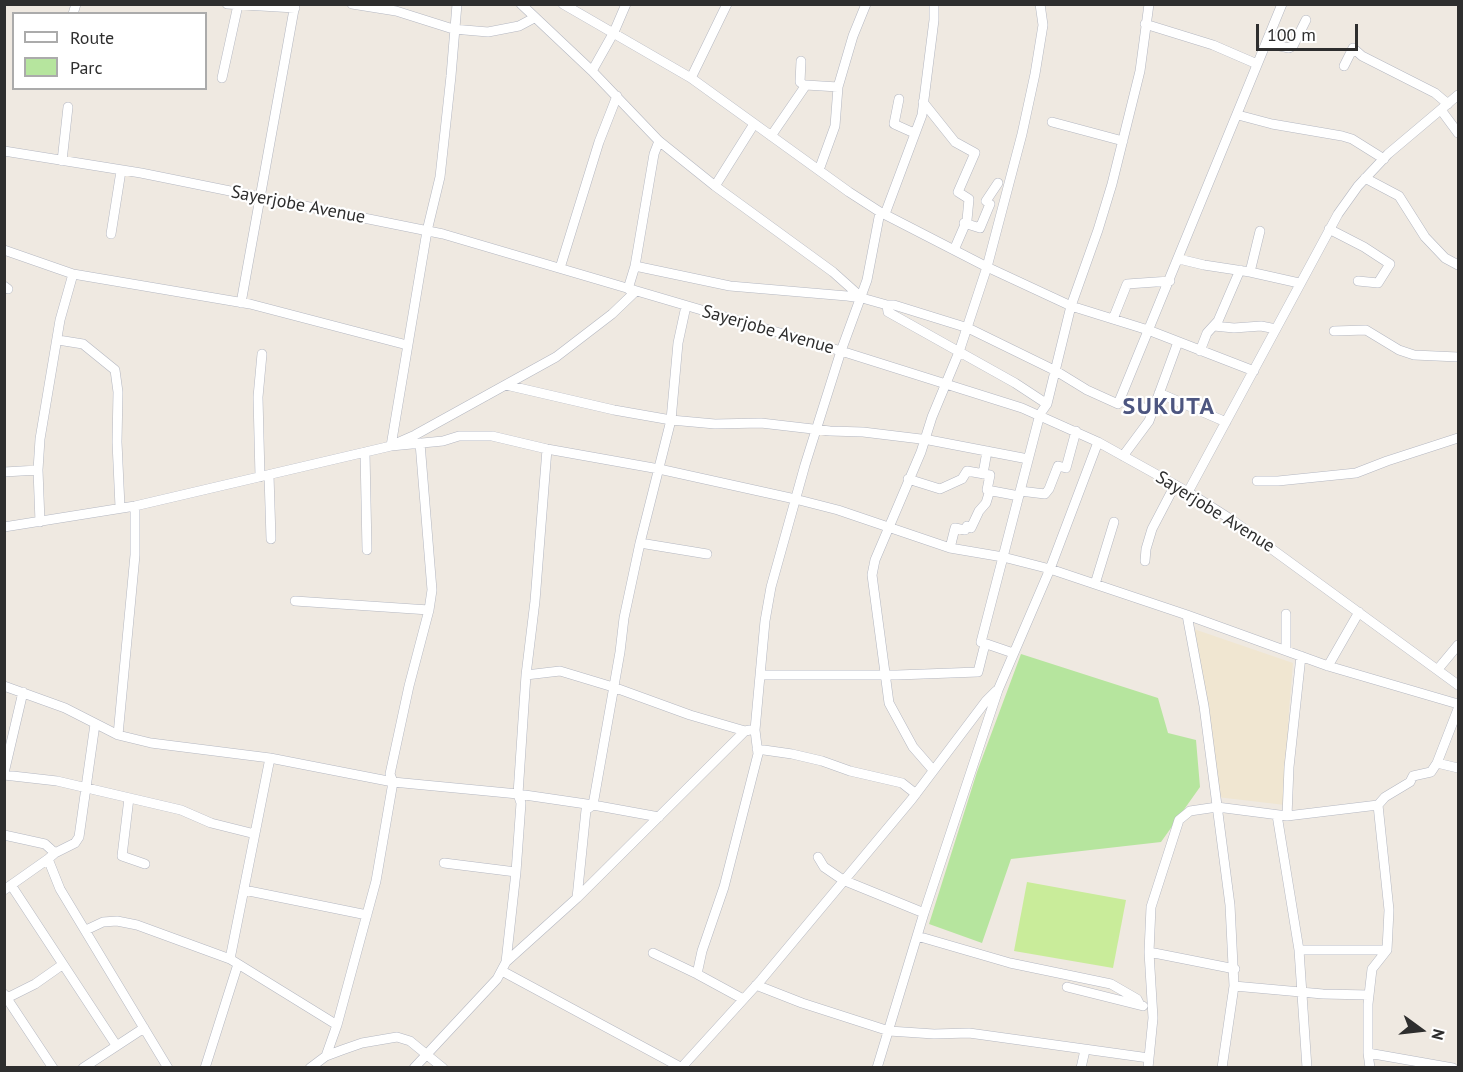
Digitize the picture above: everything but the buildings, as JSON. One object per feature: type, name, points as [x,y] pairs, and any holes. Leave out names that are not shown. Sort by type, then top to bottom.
[{"type":"street","points":[[227,4],[295,6],[241,303]]},
{"type":"street","points":[[352,4],[396,11],[453,29],[488,32],[519,26],[534,18]]},
{"type":"street","points":[[391,446],[427,231],[440,177],[452,76],[453,29],[457,4]]},
{"type":"street","points":[[521,4],[592,71],[659,141],[715,186],[833,272],[862,298]]},
{"type":"street","points":[[563,4],[691,78],[883,213],[987,267],[1071,306],[1148,330],[1254,371]]},
{"type":"street","points":[[592,71],[614,32],[626,4]]},
{"type":"street","points":[[691,78],[727,4]]},
{"type":"street","points":[[819,170],[835,126],[838,87],[853,36],[866,4]]},
{"type":"street","points":[[697,974],[702,951],[724,887],[758,754],[750,730],[760,675],[771,587],[816,430],[841,351],[862,298],[883,213],[922,115],[934,4]]},
{"type":"street","points":[[933,770],[913,747],[889,703],[872,575],[875,560],[968,328],[987,267],[1022,134],[1035,74],[1043,25],[1040,4]]},
{"type":"street","points":[[1013,653],[981,642],[1040,414],[1047,404],[1071,306],[1098,230],[1123,141],[1140,71],[1149,4]]},
{"type":"street","points":[[635,266],[730,286],[862,298],[894,305],[968,328],[1118,404],[1282,4]]},
{"type":"street","points":[[222,78],[238,5]]},
{"type":"street","points":[[1266,43],[1289,48],[1293,46],[1306,20]]},
{"type":"street","points":[[1146,24],[1214,45],[1257,64]]},
{"type":"street","points":[[1344,66],[1353,48],[1362,56],[1435,93],[1458,133]]},
{"type":"street","points":[[801,61],[800,82],[806,86],[838,87]]},
{"type":"street","points":[[771,136],[806,86]]},
{"type":"street","points":[[1188,492],[1338,214],[1365,178],[1384,159],[1458,94]]},
{"type":"street","points":[[560,268],[599,142],[617,96]]},
{"type":"street","points":[[899,99],[894,124],[914,133]]},
{"type":"street","points":[[923,102],[955,142],[975,153],[958,192],[969,199],[967,220],[954,250]]},
{"type":"street","points":[[62,161],[68,107]]},
{"type":"street","points":[[1238,115],[1272,124],[1342,136],[1384,159]]},
{"type":"street","points":[[1052,122],[1123,141]]},
{"type":"street","points":[[715,186],[754,124]]},
{"type":"street","points":[[391,446],[416,435],[556,357],[612,314],[632,290],[654,154],[659,141]]},
{"type":"street","name":"Sayerjobe Avenue","points":[[4,151],[122,171],[427,231],[841,351],[1040,414],[1098,442],[1188,492],[1262,540],[1458,685]]},
{"type":"street","points":[[111,234],[122,171]]},
{"type":"street","points":[[1365,178],[1399,196],[1425,237],[1445,258],[1458,265]]},
{"type":"street","points":[[964,223],[980,228],[990,204],[986,201],[998,183]]},
{"type":"street","points":[[1329,229],[1364,247],[1390,264],[1378,283],[1358,281]]},
{"type":"street","points":[[1200,351],[1208,333],[1218,321],[1245,271],[1260,231]]},
{"type":"street","points":[[4,250],[73,274],[241,303],[407,345]]},
{"type":"street","points":[[1179,259],[1299,284]]},
{"type":"street","points":[[40,522],[38,470],[40,439],[60,320],[73,274]]},
{"type":"street","points":[[1113,319],[1126,284],[1170,281]]},
{"type":"street","points":[[887,305],[888,312],[1015,383],[1047,404]]},
{"type":"street","points":[[577,898],[586,810],[593,805],[624,618],[671,420],[678,343],[686,306]]},
{"type":"street","points":[[1214,326],[1234,328],[1262,326],[1276,329]]},
{"type":"street","points":[[1334,330],[1366,330],[1399,350],[1414,355],[1458,357]]},
{"type":"street","points":[[58,340],[83,344],[115,370],[118,392],[117,442],[120,507]]},
{"type":"street","points":[[1123,456],[1149,421],[1179,342]]},
{"type":"street","points":[[261,354],[258,397],[271,539]]},
{"type":"street","points":[[506,385],[614,410],[671,420],[715,424],[761,423],[816,430],[864,432],[925,440],[1028,459]]},
{"type":"street","points":[[1159,393],[1226,422]]},
{"type":"street","points":[[1119,401],[1152,410]]},
{"type":"street","points":[[908,479],[940,489],[962,479],[966,471],[990,475],[987,490],[1045,494],[1058,466],[1066,468],[1076,432]]},
{"type":"street","points":[[4,527],[135,506],[391,446],[443,441],[459,436],[483,435],[659,469],[795,499],[950,548],[1003,557],[1050,569],[1328,666],[1458,706],[1437,764],[1431,772],[1413,776],[1410,782],[1385,797],[1378,805],[1282,816],[1217,807],[1190,811],[1179,820],[1151,907],[1149,952],[1151,1007],[1154,1018],[1149,1063],[1085,1050],[969,1033],[934,1034],[889,1031],[802,1003],[756,985]]},
{"type":"street","points":[[1257,481],[1278,482],[1356,473],[1458,438]]},
{"type":"street","points":[[877,1068],[924,913],[998,690],[1050,569],[1098,442]]},
{"type":"street","points":[[326,1056],[338,1025],[376,881],[393,782],[390,774],[392,763],[429,610],[432,590],[420,443]]},
{"type":"street","points":[[504,967],[516,872],[520,803],[518,794],[526,675],[535,601],[547,449]]},
{"type":"street","points":[[983,474],[987,451]]},
{"type":"street","points":[[365,452],[367,550]]},
{"type":"street","points":[[4,472],[38,470]]},
{"type":"street","points":[[1145,561],[1152,529],[1175,485]]},
{"type":"street","points":[[950,548],[955,528],[964,530],[967,526],[972,528],[979,511],[986,503],[990,490]]},
{"type":"street","points":[[118,735],[135,555],[135,506]]},
{"type":"street","points":[[1095,584],[1114,522]]},
{"type":"street","points":[[640,543],[707,554]]},
{"type":"street","points":[[295,601],[429,610]]},
{"type":"street","points":[[1328,666],[1359,612]]},
{"type":"street","points":[[1286,614],[1286,650]]},
{"type":"street","points":[[1187,615],[1204,706],[1230,905],[1234,986],[1222,1068]]},
{"type":"street","points":[[760,675],[978,672],[985,644]]},
{"type":"street","points":[[1438,669],[1458,645]]},
{"type":"street","points":[[1301,656],[1282,816],[1299,950],[1307,1068]]},
{"type":"street","points":[[526,675],[560,671],[613,687],[690,715],[750,730]]},
{"type":"street","points":[[4,686],[65,708],[118,735],[151,742],[270,758],[393,782],[518,794],[659,817]]},
{"type":"street","points":[[504,967],[681,1067],[756,985],[916,794],[986,701],[998,690]]},
{"type":"street","points":[[23,692],[4,774],[57,781],[181,810],[211,824],[255,834]]},
{"type":"street","points":[[94,724],[79,837],[75,843],[51,856],[8,888],[116,1045]]},
{"type":"street","points":[[414,1068],[504,967],[750,730]]},
{"type":"street","points":[[757,749],[822,761],[850,771],[902,783],[916,794]]},
{"type":"street","points":[[206,1068],[234,962],[244,890],[270,758]]},
{"type":"street","points":[[1437,764],[1458,768]]},
{"type":"street","points":[[129,798],[122,856],[145,864]]},
{"type":"street","points":[[1370,1068],[1369,995],[1372,969],[1387,950],[1389,910],[1378,805]]},
{"type":"street","points":[[4,835],[45,844],[51,856],[60,889],[168,1068]]},
{"type":"street","points":[[818,857],[824,867],[843,880],[924,913]]},
{"type":"street","points":[[444,863],[516,872]]},
{"type":"street","points":[[244,890],[367,915]]},
{"type":"street","points":[[86,930],[103,922],[127,923],[234,962],[338,1025]]},
{"type":"street","points":[[917,936],[1010,963],[1112,984],[1137,999],[1140,1005]]},
{"type":"street","points":[[1299,950],[1387,950]]},
{"type":"street","points":[[1149,952],[1234,969]]},
{"type":"street","points":[[653,953],[743,999]]},
{"type":"street","points":[[53,1068],[6,996],[35,984],[62,965]]},
{"type":"street","points":[[1234,986],[1323,994],[1369,995]]},
{"type":"street","points":[[1067,987],[1151,1007]]},
{"type":"street","points":[[83,1068],[144,1028]]},
{"type":"street","points":[[310,1068],[326,1056],[362,1043],[397,1037],[410,1041],[443,1068]]},
{"type":"street","points":[[1081,1068],[1085,1050]]},
{"type":"street","points":[[1368,1053],[1453,1068]]},
{"type":"shaded area","points":[[1188,627],[1293,663],[1285,805],[1217,797]]},
{"type":"green space","points":[[1021,654],[1158,698],[1168,733],[1196,740],[1200,787],[1161,842],[1011,859],[982,943],[929,924],[977,772]]},
{"type":"green space","points":[[1027,882],[1126,900],[1113,968],[1014,951]]},
{"type":"district","name":"SUKUTA","points":[[1169,407]]}]
